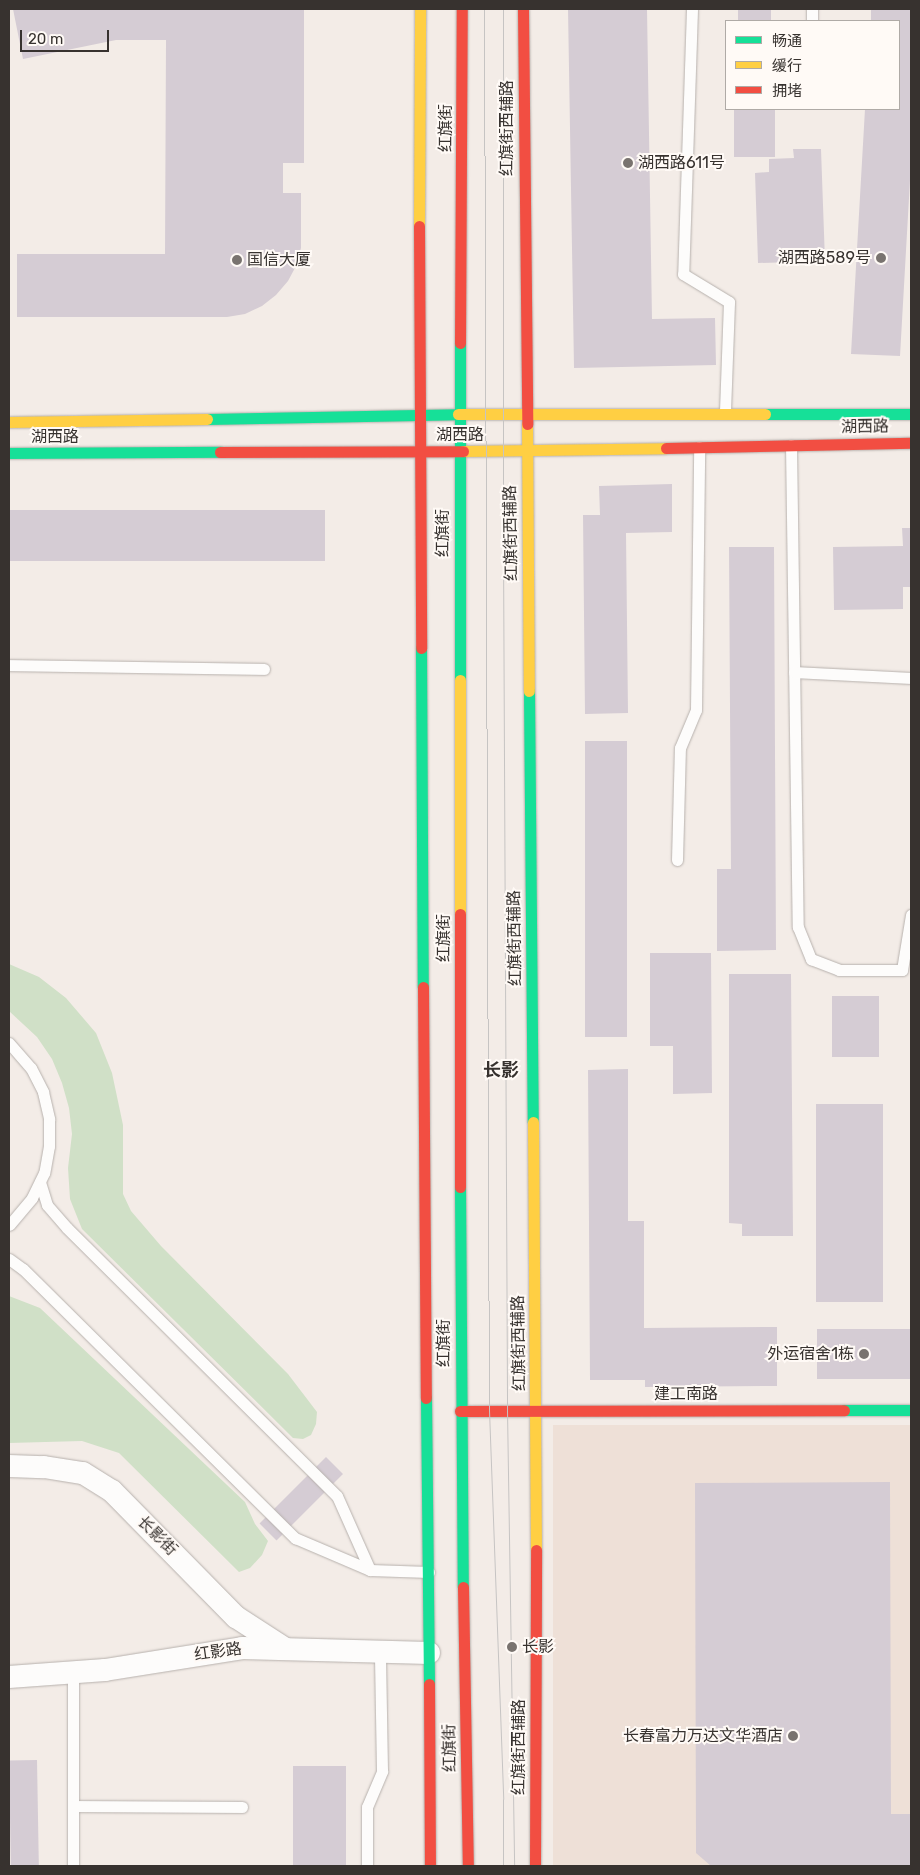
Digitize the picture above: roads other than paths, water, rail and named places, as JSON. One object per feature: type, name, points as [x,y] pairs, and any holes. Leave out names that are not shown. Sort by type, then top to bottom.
[{"type":"main road","name":"红旗街","points":[[420,9],[419,451],[430,1866]]},
{"type":"main road","name":"红旗街","points":[[462,9],[460,1410],[468,1866]]},
{"type":"main road","name":"红旗街西辅路","points":[[523,9],[525,413],[536,1410],[535,1866]]},
{"type":"main road","name":"湖西路","points":[[9,422],[525,413],[911,414]]},
{"type":"main road","name":"湖西路","points":[[9,453],[526,451],[911,443]]},
{"type":"main road","name":"建工南路","points":[[460,1410],[911,1410]]},
{"type":"street","name":"长影街","points":[[9,1466],[44,1467],[83,1473],[112,1491],[236,1617],[285,1649]]},
{"type":"street","name":"红影路","points":[[9,1677],[105,1670],[242,1648],[429,1653]]},
{"type":"lane","points":[[692,9],[683,274],[729,302],[726,413]]},
{"type":"lane","points":[[791,445],[798,927],[811,959],[839,970],[902,970],[911,915]]},
{"type":"lane","points":[[677,860],[680,748],[696,710],[699,447]]},
{"type":"lane","points":[[9,665],[264,669]]},
{"type":"lane","points":[[794,672],[911,678]]},
{"type":"lane","points":[[9,1043],[31,1068],[43,1092],[47,1110],[50,1146],[40,1182],[32,1198],[9,1225]]},
{"type":"lane","points":[[40,1182],[47,1206],[67,1228],[337,1496],[370,1570]]},
{"type":"lane","points":[[9,1259],[23,1270],[295,1538],[370,1570],[429,1572]]},
{"type":"lane","points":[[367,1866],[367,1807],[382,1771],[380,1651]]},
{"type":"lane","points":[[73,1673],[73,1866]]},
{"type":"lane","points":[[73,1806],[242,1807]]},
{"type":"tram line","points":[[484,9],[489,1410],[503,1799],[503,1866]]},
{"type":"tram line","points":[[503,9],[503,548],[507,1410],[514,1866]]},
{"type":"place","name":"湖西路611号","points":[[628,163]]},
{"type":"place","name":"湖西路589号","points":[[881,258]]},
{"type":"place","name":"国信大厦","points":[[237,260]]},
{"type":"place","name":"外运宿舍1栋","points":[[864,1354]]},
{"type":"place","name":"长影","points":[[512,1647]]},
{"type":"place","name":"长春富力万达文华酒店","points":[[793,1736]]},
{"type":"district","name":"长影","points":[[501,1070]]}]
